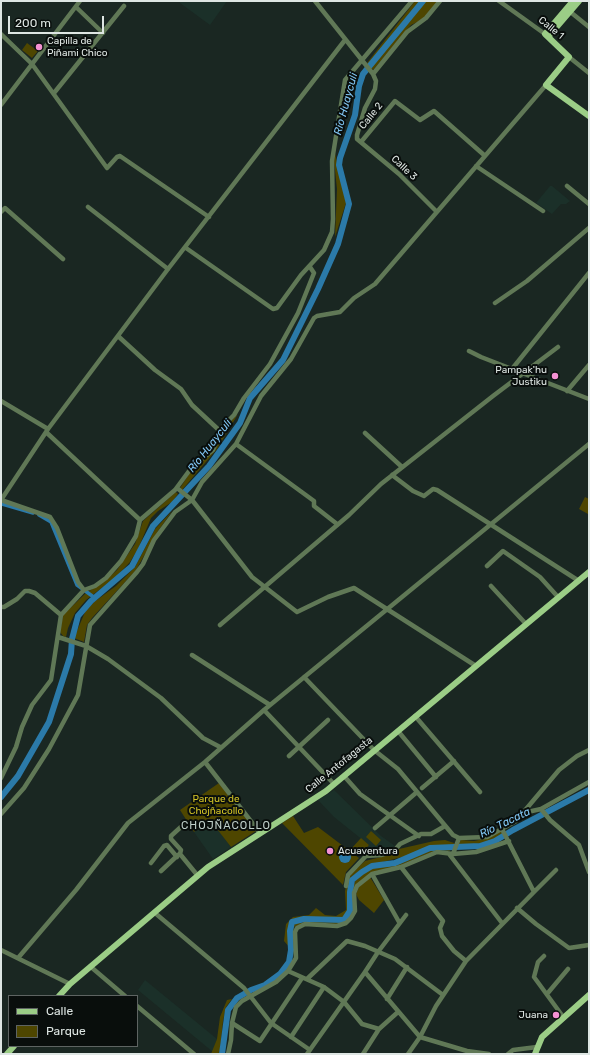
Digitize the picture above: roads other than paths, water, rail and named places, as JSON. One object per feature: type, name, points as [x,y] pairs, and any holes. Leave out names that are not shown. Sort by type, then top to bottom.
[{"type":"main road","points":[[568,11],[573,1]]},
{"type":"main road","points":[[547,36],[568,11],[579,1]]},
{"type":"main road","name":"Calle 1","points":[[547,36],[569,57]]},
{"type":"main road","points":[[569,57],[546,85],[589,116]]},
{"type":"main road","name":"Calle Antofagasta","points":[[60,995],[70,984],[216,861],[334,784],[589,572]]},
{"type":"main road","points":[[536,1054],[537,1047],[542,1037],[589,995]]},
{"type":"street","points":[[1,105],[80,1]]},
{"type":"street","points":[[315,1],[372,72],[376,81],[375,89],[365,108],[357,135],[359,141]]},
{"type":"street","points":[[186,248],[273,309],[277,308],[301,275],[310,268],[324,250],[332,232],[332,160],[345,80],[361,59],[412,1]]},
{"type":"street","points":[[372,72],[407,32],[426,18],[440,1]]},
{"type":"street","name":"Calle 1","points":[[500,1],[547,36]]},
{"type":"street","points":[[54,94],[124,6]]},
{"type":"street","points":[[76,7],[103,33]]},
{"type":"street","points":[[568,11],[589,27]]},
{"type":"street","points":[[1,34],[32,64],[107,168],[117,157],[120,156],[209,217]]},
{"type":"street","points":[[84,590],[78,582],[57,528],[50,517],[1,500],[47,430],[168,269],[186,248],[345,40]]},
{"type":"street","name":"Calle 1","points":[[569,57],[589,73]]},
{"type":"street","points":[[1,814],[24,788],[49,749],[78,695],[90,625],[138,572],[154,540],[175,512],[191,499],[202,482],[236,444],[261,396],[291,359],[314,318],[317,316],[340,312],[354,298],[375,284],[484,155],[546,85]]},
{"type":"street","name":"Calle 2","points":[[359,141],[395,101],[420,120],[434,111],[484,155]]},
{"type":"street","name":"Calle 3","points":[[359,141],[394,170],[437,212]]},
{"type":"street","points":[[476,166],[543,211]]},
{"type":"street","points":[[567,186],[589,204]]},
{"type":"street","points":[[88,207],[168,269]]},
{"type":"street","points":[[1,212],[5,208],[63,259]]},
{"type":"street","points":[[495,302],[527,281],[589,228]]},
{"type":"street","points":[[1,778],[16,747],[22,727],[32,705],[51,680],[61,615],[84,590],[95,586],[106,578],[121,561],[136,536],[140,520],[179,489],[192,467],[213,450],[221,432],[270,364],[298,313],[314,273],[310,268]]},
{"type":"street","points":[[512,369],[589,273]]},
{"type":"street","points":[[118,336],[156,370],[181,389],[192,405],[221,432]]},
{"type":"street","points":[[220,625],[392,475],[558,347]]},
{"type":"street","points":[[469,351],[589,399]]},
{"type":"street","points":[[567,390],[589,365]]},
{"type":"street","points":[[1,401],[47,430],[140,520]]},
{"type":"street","points":[[365,433],[402,467]]},
{"type":"street","points":[[236,444],[314,501],[314,506],[337,524]]},
{"type":"street","points":[[18,958],[76,890],[128,823],[205,762],[220,747],[270,705],[589,444]]},
{"type":"street","points":[[392,475],[413,491],[424,496],[433,489],[437,490],[579,581]]},
{"type":"street","points":[[179,489],[191,499],[245,568],[263,586],[297,612],[328,596],[354,588],[476,666]]},
{"type":"street","points":[[487,566],[503,551],[540,577],[558,597]]},
{"type":"street","points":[[491,586],[526,624]]},
{"type":"street","points":[[1,607],[4,607],[17,599],[25,591],[29,591],[35,593],[61,615]]},
{"type":"street","points":[[58,637],[86,646],[108,659],[159,695],[199,735],[220,747]]},
{"type":"street","points":[[192,655],[270,705]]},
{"type":"street","points":[[304,677],[374,750],[398,769],[445,826],[453,835],[459,838],[481,838],[504,833],[559,770],[577,756],[589,750]]},
{"type":"street","points":[[264,710],[334,784]]},
{"type":"street","points":[[415,716],[480,792]]},
{"type":"street","points":[[289,756],[300,748],[328,720]]},
{"type":"street","points":[[398,731],[436,777]]},
{"type":"street","points":[[422,788],[454,761]]},
{"type":"street","points":[[205,762],[260,833]]},
{"type":"street","points":[[344,776],[360,794],[419,836]]},
{"type":"street","points":[[523,813],[544,812],[589,782]]},
{"type":"street","points":[[375,828],[417,792]]},
{"type":"street","points":[[544,812],[579,845],[589,872]]},
{"type":"street","points":[[160,872],[178,856],[181,850],[171,839],[171,836],[183,825]]},
{"type":"street","points":[[346,886],[348,875],[366,856],[381,855],[394,851],[400,844],[419,836],[432,834],[445,826]]},
{"type":"street","points":[[504,833],[534,892]]},
{"type":"street","points":[[452,853],[459,838]]},
{"type":"street","points":[[228,1054],[232,1023],[236,1007],[247,994],[276,982],[288,971],[296,958],[295,932],[297,928],[305,924],[337,926],[346,923],[355,911],[354,893],[357,886],[372,874],[401,866],[437,852],[476,852],[509,841]]},
{"type":"street","points":[[151,863],[164,846],[167,845],[198,876]]},
{"type":"street","points":[[452,853],[502,924]]},
{"type":"street","points":[[401,866],[443,921],[440,928],[442,936],[454,951],[466,961]]},
{"type":"street","points":[[408,1054],[420,1037],[443,995],[466,961],[556,870]]},
{"type":"street","points":[[372,874],[399,922]]},
{"type":"street","points":[[517,908],[569,948],[589,945]]},
{"type":"street","points":[[155,913],[247,994],[271,1023],[291,1037],[308,1052],[399,922],[406,915]]},
{"type":"street","points":[[232,1023],[260,1041],[271,1023],[305,978],[347,941],[395,959],[443,995]]},
{"type":"street","points":[[1,950],[70,984]]},
{"type":"street","points":[[544,956],[538,962],[534,977],[564,1018]]},
{"type":"street","points":[[91,967],[124,995]]},
{"type":"street","points":[[387,999],[407,967]]},
{"type":"street","points":[[547,994],[568,969]]},
{"type":"street","points":[[288,971],[324,987],[344,1002],[362,1024],[379,1029]]},
{"type":"street","points":[[365,972],[420,1037],[467,1051],[489,1054]]},
{"type":"street","points":[[291,1037],[324,987]]},
{"type":"street","points":[[138,1007],[194,1054]]},
{"type":"street","points":[[364,1054],[379,1029],[398,1012]]},
{"type":"street","points":[[508,1054],[513,1050],[537,1047]]},
{"type":"water","points":[[347,851],[350,852],[350,862],[343,863],[340,862],[339,855],[340,852]]},
{"type":"waterway","name":"Río Huayculi","points":[[1,797],[18,776],[49,722],[71,654],[72,639],[78,616],[91,601],[132,566],[153,526],[209,466],[240,423],[250,398],[283,360],[318,289],[338,244],[349,204],[339,165],[340,158],[355,115],[359,86],[363,74],[423,1]]},
{"type":"waterway","points":[[2,504],[33,513]]},
{"type":"waterway","points":[[39,515],[51,522],[77,585],[95,598]]},
{"type":"waterway","name":"Río Tacata","points":[[222,1054],[228,1010],[237,998],[251,990],[265,985],[280,974],[289,962],[291,950],[290,931],[292,922],[304,919],[344,920],[350,911],[350,892],[352,880],[372,866],[395,863],[430,848],[480,846],[495,841],[589,790]]},
{"type":"place","name":"Capilla de Piñami Chico","points":[[39,47]]},
{"type":"place","name":"Pampak'hu Justiku","points":[[555,376]]},
{"type":"place","name":"Acuaventura","points":[[330,851]]},
{"type":"place","name":"Juana","points":[[556,1015]]},
{"type":"district","name":"CHOJÑACOLLO","points":[[226,826]]},
{"type":"park label","name":"Parque de Chojñacollo","points":[[216,804]]}]
